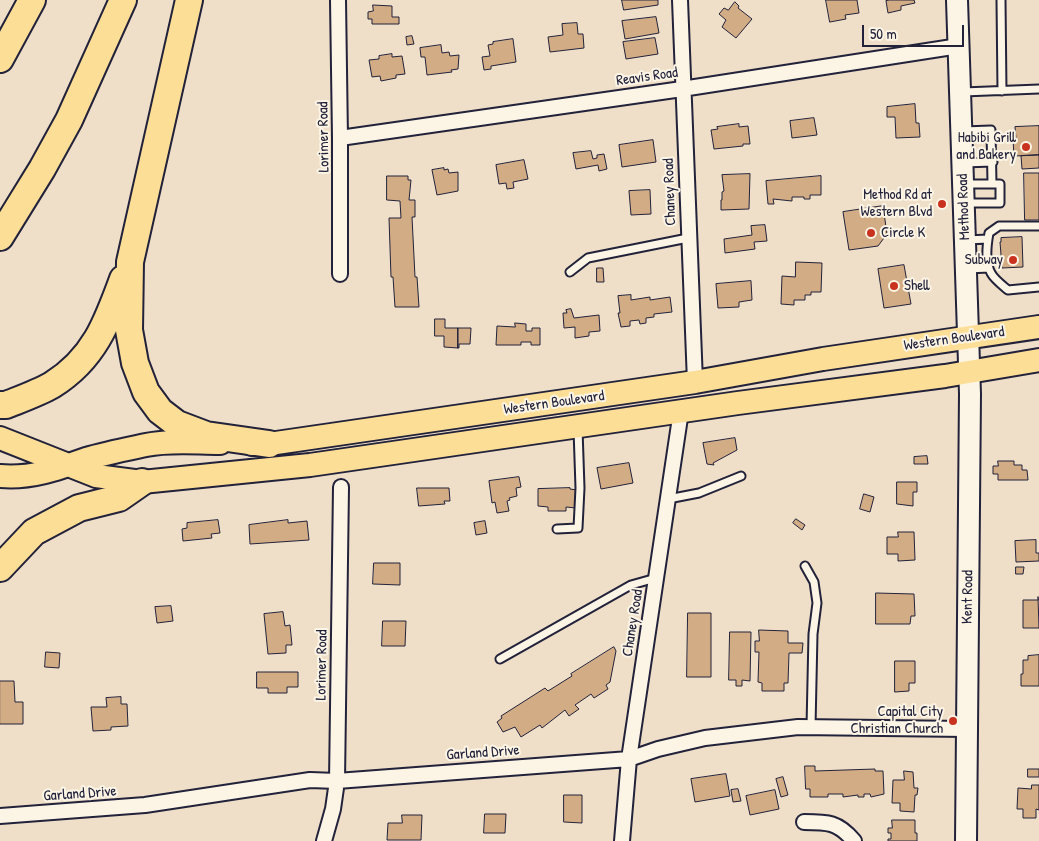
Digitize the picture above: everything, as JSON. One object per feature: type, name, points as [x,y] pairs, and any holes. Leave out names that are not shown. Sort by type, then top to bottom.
[{"type":"highway","points":[[0,59],[32,0]]},
{"type":"highway","points":[[0,237],[42,169],[69,120],[123,0]]},
{"type":"highway","points":[[0,405],[6,405],[51,386],[81,363],[107,324],[130,262],[189,0]]},
{"type":"highway","points":[[130,262],[129,330],[135,363],[146,392],[160,411],[177,424],[206,435],[269,444]]},
{"type":"highway","points":[[0,568],[34,532],[79,508],[119,498],[142,482]]},
{"type":"main road","name":"Western Boulevard","points":[[0,438],[96,476],[142,482],[310,465],[682,411],[968,354],[1039,327]]},
{"type":"main road","name":"Western Boulevard","points":[[0,476],[14,477],[68,466],[87,459],[149,444],[178,442],[269,444],[695,382],[968,354],[1039,360]]},
{"type":"street","name":"Lorimer Road","points":[[338,0],[340,274]]},
{"type":"street","name":"Chaney Road","points":[[680,0],[695,382]]},
{"type":"street","name":"Method Road","points":[[957,0],[968,354]]},
{"type":"street","name":"Reavis Road","points":[[340,138],[682,89],[959,46]]},
{"type":"street","name":"Kent Road","points":[[966,841],[970,394],[968,354]]},
{"type":"street","name":"Chaney Road","points":[[622,841],[629,759],[682,411]]},
{"type":"street","name":"Lorimer Road","points":[[324,841],[333,808],[337,781],[341,487]]},
{"type":"street","name":"Garland Drive","points":[[0,816],[145,805],[310,780],[337,781],[629,759],[658,749],[706,738],[798,727],[967,728]]},
{"type":"street","points":[[804,822],[828,822],[846,831],[854,841]]},
{"type":"lane","points":[[1001,0],[1002,91]]},
{"type":"lane","points":[[960,92],[1039,89]]},
{"type":"lane","points":[[961,131],[991,130],[992,184]]},
{"type":"lane","points":[[962,163],[993,162]]},
{"type":"lane","points":[[992,184],[1000,184],[1000,203],[963,194],[992,184]]},
{"type":"lane","points":[[1039,226],[999,226],[992,229],[988,239],[989,268],[992,275],[1008,290],[1039,287]]},
{"type":"lane","points":[[570,272],[588,258],[688,238]]},
{"type":"lane","points":[[965,240],[988,239]]},
{"type":"lane","points":[[965,269],[989,268]]},
{"type":"lane","points":[[557,529],[578,528],[580,488],[578,426]]},
{"type":"lane","points":[[668,500],[699,493],[741,476]]},
{"type":"lane","points":[[805,566],[814,582],[816,604],[813,634],[811,727]]},
{"type":"lane","points":[[500,660],[631,585],[656,578]]},
{"type":"building","points":[[622,0],[658,0],[658,5],[624,10]]},
{"type":"building","points":[[826,0],[857,0],[859,13],[845,15],[846,19],[830,22]]},
{"type":"building","points":[[914,0],[915,3],[901,6],[901,10],[888,13],[886,1]]},
{"type":"building","points":[[735,2],[739,6],[738,8],[752,19],[736,38],[722,27],[726,20],[719,14],[724,8],[728,10]]},
{"type":"building","points":[[373,5],[392,6],[392,17],[399,17],[399,24],[372,24],[372,19],[368,19],[368,12],[373,11]]},
{"type":"building","points":[[656,17],[659,33],[625,39],[622,21]]},
{"type":"building","points":[[577,23],[578,34],[583,34],[584,48],[550,52],[548,37],[563,35],[562,24]]},
{"type":"building","points":[[412,36],[414,44],[407,45],[406,37]]},
{"type":"building","points":[[655,38],[658,54],[626,59],[623,42]]},
{"type":"building","points":[[513,39],[516,62],[491,66],[491,69],[484,70],[482,57],[490,56],[488,45],[493,44],[493,42]]},
{"type":"building","points":[[441,45],[442,53],[449,52],[450,56],[459,55],[458,69],[451,70],[452,72],[427,75],[425,57],[421,57],[420,48]]},
{"type":"building","points":[[392,54],[392,57],[402,56],[405,74],[396,75],[396,78],[381,81],[380,76],[372,77],[369,60],[379,59],[379,56]]},
{"type":"building","points":[[915,104],[916,123],[919,123],[920,137],[896,138],[895,117],[887,117],[887,107]]},
{"type":"building","points":[[814,118],[817,135],[792,138],[790,121]]},
{"type":"building","points":[[739,124],[739,127],[748,126],[750,144],[714,149],[711,130],[718,129],[717,127]]},
{"type":"building","name":"Habibi Grill and Bakery","points":[[1039,126],[1039,155],[1014,156],[1013,139],[1016,139],[1015,127]]},
{"type":"building","points":[[653,140],[656,162],[622,167],[619,145]]},
{"type":"building","points":[[591,151],[593,159],[597,158],[597,155],[604,154],[607,169],[599,171],[598,165],[576,169],[573,153]]},
{"type":"building","points":[[1039,155],[1039,168],[1022,169],[1021,156]]},
{"type":"building","points":[[524,160],[528,179],[513,182],[514,188],[507,189],[506,183],[499,184],[496,165]]},
{"type":"building","points":[[444,168],[444,170],[448,169],[449,173],[458,172],[458,191],[437,195],[432,170]]},
{"type":"building","points":[[1024,173],[1039,173],[1039,220],[1025,220]]},
{"type":"building","points":[[750,174],[749,209],[721,210],[722,192],[724,191],[722,175]]},
{"type":"building","points":[[387,176],[408,176],[408,180],[411,180],[409,200],[415,200],[415,217],[412,217],[415,277],[417,277],[419,307],[395,307],[393,277],[391,277],[389,218],[401,218],[400,201],[387,200]]},
{"type":"building","points":[[821,176],[821,195],[810,195],[810,199],[792,197],[792,201],[773,199],[774,204],[768,204],[766,181]]},
{"type":"building","points":[[650,190],[651,214],[631,215],[629,191]]},
{"type":"building","points":[[883,206],[887,234],[878,246],[849,250],[843,212]]},
{"type":"building","points":[[765,225],[767,241],[754,242],[755,249],[725,253],[724,239],[752,235],[751,226]]},
{"type":"building","points":[[1022,237],[1023,267],[1002,268],[1001,238]]},
{"type":"building","points":[[796,262],[822,263],[821,292],[811,292],[811,295],[805,295],[805,300],[794,300],[794,305],[781,304],[782,276],[795,277]]},
{"type":"building","points":[[904,265],[911,304],[884,308],[878,269]]},
{"type":"building","points":[[597,268],[603,268],[604,282],[597,282]]},
{"type":"building","points":[[751,281],[752,300],[739,302],[739,307],[718,308],[716,284]]},
{"type":"building","points":[[631,295],[631,300],[650,297],[650,300],[670,297],[672,312],[654,314],[654,317],[646,318],[646,323],[640,324],[639,320],[630,321],[630,326],[621,327],[618,313],[620,313],[618,296]]},
{"type":"building","points":[[571,309],[574,318],[599,315],[600,331],[589,332],[589,336],[575,338],[575,327],[564,328],[563,313],[567,313],[566,310]]},
{"type":"building","points":[[435,319],[445,319],[445,328],[458,328],[458,348],[444,347],[444,336],[435,336]]},
{"type":"building","points":[[515,323],[526,324],[526,331],[532,331],[532,328],[540,328],[540,345],[531,345],[531,342],[521,342],[521,345],[496,345],[497,326],[515,327]]},
{"type":"building","points":[[458,328],[471,328],[470,344],[459,344],[459,348],[458,348]]},
{"type":"building","points":[[735,438],[737,450],[713,463],[714,465],[707,464],[703,443]]},
{"type":"building","points":[[927,456],[928,464],[914,464],[914,457]]},
{"type":"building","points":[[998,461],[1014,461],[1014,465],[1022,465],[1022,470],[1027,470],[1028,480],[998,480],[998,474],[993,474],[993,466],[998,466]]},
{"type":"building","points":[[629,463],[633,483],[601,489],[597,468]]},
{"type":"building","points":[[519,477],[521,487],[516,488],[517,496],[509,498],[510,500],[507,501],[509,511],[497,513],[495,502],[492,503],[489,481]]},
{"type":"building","points":[[897,482],[917,482],[917,492],[913,492],[913,506],[897,504]]},
{"type":"building","points":[[417,488],[449,488],[450,501],[444,501],[445,504],[419,506]]},
{"type":"building","points":[[570,488],[577,490],[576,508],[566,507],[566,511],[548,511],[548,507],[538,506],[538,489]]},
{"type":"building","points":[[864,494],[874,497],[870,512],[860,509]]},
{"type":"building","points":[[796,519],[805,525],[802,530],[793,523]]},
{"type":"building","points":[[218,520],[220,533],[211,534],[212,538],[183,541],[182,529],[187,528],[187,523]]},
{"type":"building","points":[[288,520],[288,523],[307,521],[309,540],[250,544],[249,525]]},
{"type":"building","points":[[485,521],[487,533],[476,535],[474,523]]},
{"type":"building","points":[[898,532],[914,532],[915,560],[898,561],[898,554],[887,554],[887,537],[898,537]]},
{"type":"building","points":[[1036,540],[1036,553],[1039,553],[1039,561],[1016,562],[1015,541]]},
{"type":"building","points":[[374,563],[400,563],[400,585],[373,584]]},
{"type":"building","points":[[1016,567],[1024,567],[1023,574],[1016,574]]},
{"type":"building","points":[[876,593],[914,594],[915,616],[911,616],[910,624],[876,624]]},
{"type":"building","points":[[1038,597],[1039,628],[1023,628],[1023,600],[1038,600]]},
{"type":"building","points":[[171,606],[173,621],[157,623],[155,607]]},
{"type":"building","points":[[283,612],[285,626],[290,625],[292,645],[286,645],[286,653],[268,654],[264,614]]},
{"type":"building","points":[[688,613],[711,613],[711,677],[687,677]]},
{"type":"building","points":[[383,621],[406,621],[405,646],[382,646]]},
{"type":"building","points":[[759,630],[788,631],[788,643],[803,643],[802,653],[789,653],[788,683],[784,683],[784,691],[762,691],[762,683],[758,682],[759,652],[755,652],[755,641],[759,641]]},
{"type":"building","points":[[730,632],[751,632],[750,681],[742,680],[742,686],[736,686],[736,680],[729,680]]},
{"type":"building","points":[[614,647],[616,651],[610,682],[606,685],[608,689],[594,698],[591,694],[575,705],[579,709],[569,716],[565,710],[542,728],[540,725],[521,737],[515,727],[503,732],[497,722],[502,718],[501,716],[545,688],[548,691]]},
{"type":"building","points":[[46,652],[60,653],[59,668],[45,667]]},
{"type":"building","points":[[1039,655],[1039,686],[1021,686],[1023,660],[1028,660],[1028,656]]},
{"type":"building","points":[[895,661],[915,661],[915,683],[909,683],[909,691],[895,692]]},
{"type":"building","points":[[257,672],[298,672],[298,687],[287,687],[287,693],[268,693],[268,688],[257,688]]},
{"type":"building","points":[[0,681],[14,681],[15,702],[23,702],[23,724],[0,724]]},
{"type":"building","points":[[121,697],[121,704],[127,704],[128,726],[111,727],[111,730],[93,731],[91,707],[107,707],[106,698]]},
{"type":"building","points":[[805,766],[815,766],[815,771],[875,769],[875,771],[883,771],[884,794],[871,797],[870,794],[864,794],[864,797],[858,797],[858,795],[843,797],[843,794],[828,794],[828,797],[810,797],[810,789],[806,789]]},
{"type":"building","points":[[1028,769],[1039,769],[1039,777],[1028,777]]},
{"type":"building","points":[[904,771],[913,772],[914,788],[918,788],[917,795],[915,795],[914,812],[900,811],[900,803],[892,803],[893,780],[904,780]]},
{"type":"building","points":[[726,774],[730,796],[695,802],[691,779]]},
{"type":"building","points":[[783,777],[788,795],[781,797],[776,779]]},
{"type":"building","points":[[1032,785],[1039,785],[1039,810],[1036,809],[1036,818],[1023,818],[1023,809],[1017,809],[1018,788],[1031,789]]},
{"type":"building","points":[[738,789],[741,801],[733,802],[731,790]]},
{"type":"building","points":[[775,790],[779,809],[750,815],[746,796]]},
{"type":"building","points":[[564,795],[582,795],[582,823],[564,822]]},
{"type":"building","points":[[485,814],[506,814],[505,833],[484,833]]},
{"type":"building","points":[[402,815],[422,815],[421,840],[387,840],[388,823],[402,823]]},
{"type":"building","points":[[892,820],[915,820],[917,841],[888,841],[888,839],[891,839],[891,833],[888,833],[888,828],[892,828]]},
{"type":"place","name":"Habibi Grill and Bakery","points":[[1026,147]]},
{"type":"place","name":"Method Rd at Western Blvd","points":[[942,204]]},
{"type":"place","name":"Circle K","points":[[871,233]]},
{"type":"place","name":"Subway","points":[[1013,260]]},
{"type":"place","name":"Shell","points":[[894,286]]},
{"type":"place","name":"Capital City Christian Church","points":[[953,721]]}]
